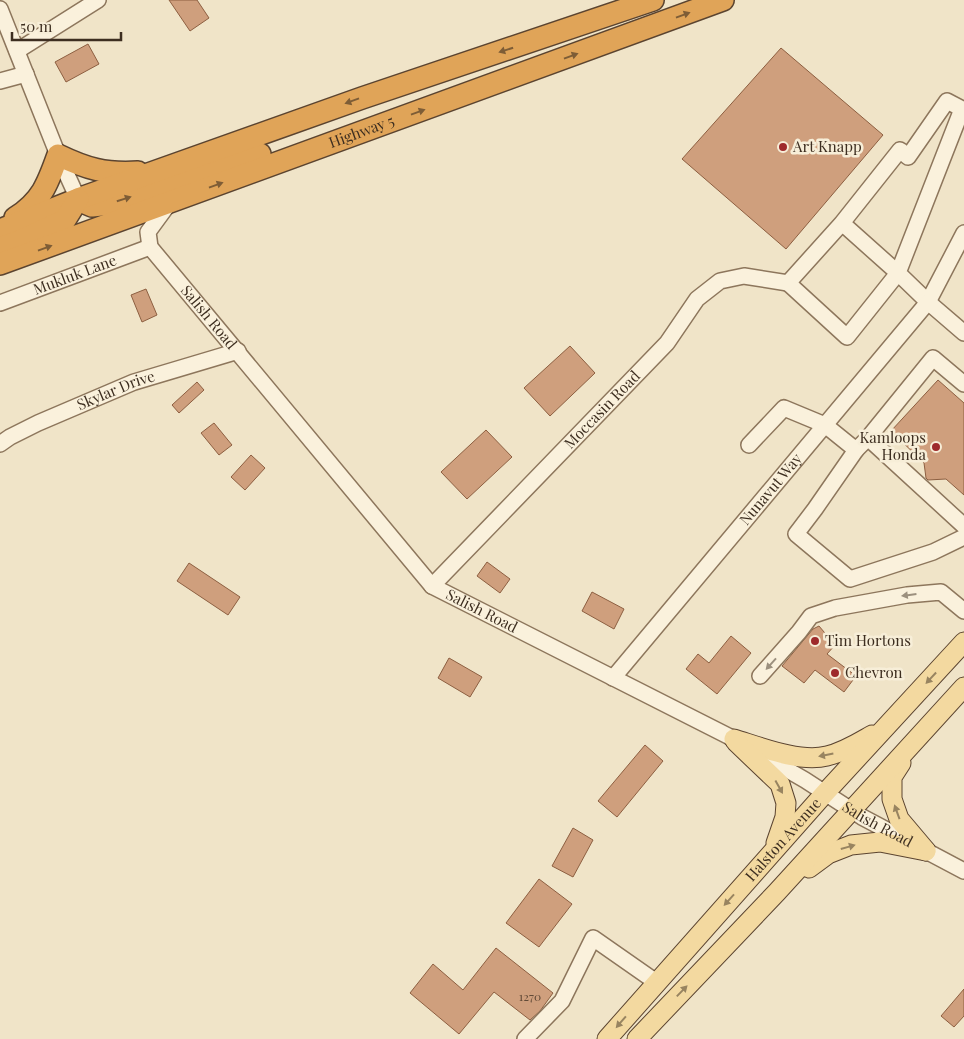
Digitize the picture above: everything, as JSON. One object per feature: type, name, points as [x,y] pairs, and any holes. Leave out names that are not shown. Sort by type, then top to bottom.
[{"type":"highway","name":"Highway 5","points":[[0,229],[78,199],[362,98],[653,0]]},
{"type":"highway","name":"Highway 5","points":[[0,264],[723,0]]},
{"type":"highway","points":[[0,248],[66,220],[78,199],[92,206],[110,204],[364,118],[389,122]]},
{"type":"highway","points":[[0,229],[35,203],[47,184],[58,155],[78,165],[107,172],[124,173],[161,170]]},
{"type":"main road","name":"Halston Avenue","points":[[607,1039],[825,793],[964,642]]},
{"type":"main road","name":"Halston Avenue","points":[[636,1039],[778,892],[964,688]]},
{"type":"main road","points":[[734,739],[796,757],[825,757],[845,750],[886,727]]},
{"type":"main road","points":[[734,739],[780,784],[786,804],[785,817],[773,851]]},
{"type":"main road","points":[[916,741],[892,778],[892,799],[899,820],[926,851]]},
{"type":"main road","points":[[778,892],[828,854],[851,846],[880,842],[926,851]]},
{"type":"street","points":[[17,51],[98,0]]},
{"type":"street","points":[[0,9],[58,155],[78,199]]},
{"type":"street","points":[[0,81],[26,74]]},
{"type":"street","points":[[947,101],[962,109],[898,273],[847,337],[788,283],[842,223],[900,150],[908,157],[947,101]]},
{"type":"street","points":[[150,247],[148,232],[170,202]]},
{"type":"street","points":[[842,223],[964,334]]},
{"type":"street","name":"Nunavut Way","points":[[613,678],[928,302],[964,234]]},
{"type":"street","name":"Mukluk Lane","points":[[0,303],[150,247]]},
{"type":"street","name":"Salish Road","points":[[150,247],[432,586],[734,739],[862,817],[964,871]]},
{"type":"street","name":"Moccasin Road","points":[[432,586],[667,343],[697,298],[720,281],[744,276],[788,283]]},
{"type":"street","name":"Skylar Drive","points":[[0,444],[38,423],[134,382],[238,351]]},
{"type":"street","points":[[964,384],[933,358],[868,438],[856,450],[796,534],[850,579],[933,552],[964,537]]},
{"type":"street","points":[[749,445],[784,408],[825,425],[856,450]]},
{"type":"street","points":[[868,438],[964,526]]},
{"type":"street","points":[[760,676],[811,616],[835,608],[907,595],[941,592],[959,606]]},
{"type":"street","points":[[525,1039],[562,1001],[593,938],[656,982]]},
{"type":"building","points":[[169,0],[197,0],[209,18],[190,31]]},
{"type":"building","points":[[88,44],[99,64],[66,82],[55,62]]},
{"type":"building","name":"Art Knapp","points":[[781,48],[883,135],[786,249],[682,159]]},
{"type":"building","points":[[146,289],[157,315],[142,322],[131,295]]},
{"type":"building","points":[[570,346],[595,373],[550,416],[524,388]]},
{"type":"building","name":"Kamloops Honda","points":[[938,380],[964,403],[964,495],[946,479],[928,480],[924,463],[891,431]]},
{"type":"building","points":[[197,382],[204,390],[179,413],[172,405]]},
{"type":"building","points":[[214,423],[232,445],[219,455],[201,433]]},
{"type":"building","points":[[486,430],[512,457],[467,499],[441,472]]},
{"type":"building","points":[[251,455],[265,468],[245,490],[231,477]]},
{"type":"building","points":[[487,562],[510,579],[500,593],[477,576]]},
{"type":"building","points":[[189,563],[240,597],[228,615],[177,581]]},
{"type":"building","points":[[592,592],[624,609],[614,629],[582,611]]},
{"type":"building","points":[[819,626],[835,645],[827,654],[856,676],[844,692],[815,670],[804,683],[782,666],[813,629]]},
{"type":"building","points":[[731,636],[751,653],[717,694],[686,669],[698,654],[709,663]]},
{"type":"building","points":[[449,658],[482,677],[470,697],[438,678]]},
{"type":"building","points":[[645,745],[663,761],[617,817],[598,801]]},
{"type":"building","points":[[573,828],[593,840],[573,877],[552,866]]},
{"type":"building","points":[[539,879],[572,904],[539,947],[506,923]]},
{"type":"building","points":[[496,948],[553,993],[540,1011],[530,1020],[494,992],[459,1034],[410,993],[433,964],[463,990]]},
{"type":"building","points":[[964,989],[964,1016],[954,1027],[941,1016]]},
{"type":"place","name":"Art Knapp","points":[[783,147]]},
{"type":"place","name":"Kamloops Honda","points":[[936,447]]},
{"type":"place","name":"Tim Hortons","points":[[815,641]]},
{"type":"place","name":"Chevron","points":[[835,673]]}]
